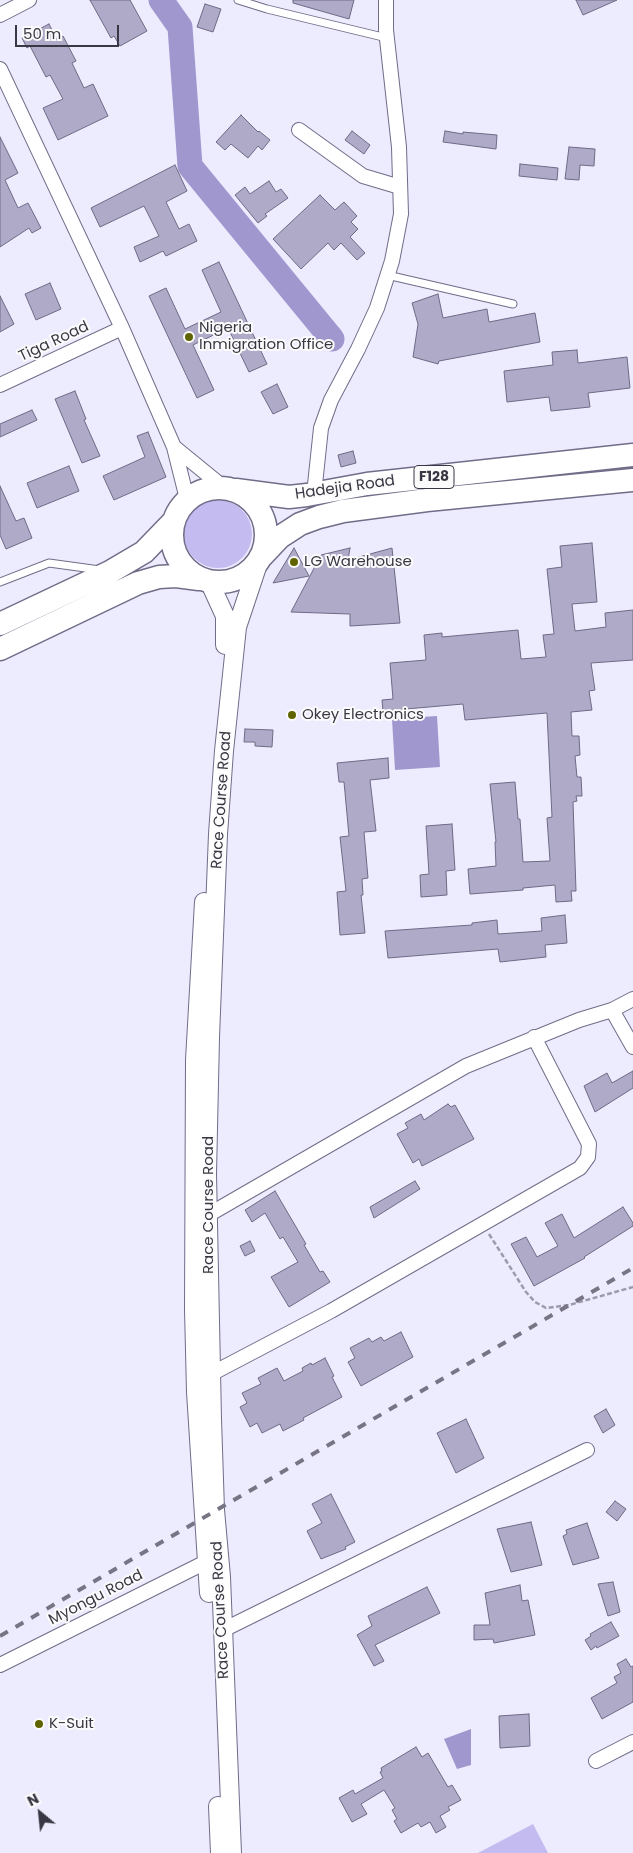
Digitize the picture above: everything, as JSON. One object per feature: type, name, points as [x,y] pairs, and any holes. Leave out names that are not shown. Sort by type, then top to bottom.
[{"type":"main road","name":"Hadejia Road","points":[[230,489],[289,497],[367,484],[633,455]]},
{"type":"main road","name":"Hadejia Road","points":[[260,558],[280,537],[300,524],[343,511],[427,500],[633,480]]},
{"type":"main road","name":"F128","points":[[187,499],[198,492],[210,488],[230,489]]},
{"type":"main road","points":[[230,489],[250,498],[260,510],[266,525],[266,541],[260,558]]},
{"type":"main road","points":[[0,624],[110,572],[144,552],[172,522],[178,509],[187,499]]},
{"type":"main road","points":[[172,522],[171,539],[175,555],[185,569],[204,580]]},
{"type":"main road","name":"F128","points":[[0,649],[138,583],[159,577],[176,576],[226,582],[250,571],[260,558]]},
{"type":"street","points":[[0,15],[29,0]]},
{"type":"street","points":[[314,494],[322,428],[331,400],[377,308],[387,275],[401,214],[399,148],[387,38],[386,0]]},
{"type":"street","points":[[0,68],[122,328],[174,447],[187,499]]},
{"type":"street","points":[[299,130],[363,176],[400,187]]},
{"type":"street","name":"Tiga Road","points":[[0,385],[122,328]]},
{"type":"street","points":[[174,447],[230,489]]},
{"type":"street","name":"Race Course Road","points":[[220,1853],[208,1215],[210,1037],[224,751],[237,627],[260,558]]},
{"type":"street","name":"Race Course Road","points":[[204,580],[226,616],[226,628],[209,824],[195,1060],[195,1364],[213,1558],[223,1630],[232,1853]]},
{"type":"street","points":[[208,1215],[466,1066],[534,1037],[612,1010],[633,999]]},
{"type":"street","points":[[612,1010],[633,1047]]},
{"type":"street","points":[[211,1374],[331,1311],[580,1168],[588,1156],[588,1144],[534,1037]]},
{"type":"street","points":[[223,1630],[587,1450]]},
{"type":"street","name":"Myongu Road","points":[[0,1665],[213,1558]]},
{"type":"street","points":[[596,1761],[633,1742]]},
{"type":"lane","points":[[238,0],[267,9],[387,38]]},
{"type":"lane","points":[[387,275],[513,304]]},
{"type":"lane","points":[[0,582],[49,563],[110,572]]},
{"type":"path","points":[[483,1224],[526,1292],[535,1302],[546,1308],[569,1305],[633,1287]]},
{"type":"shaded area","points":[[211,500],[225,500],[237,505],[247,515],[252,527],[252,541],[247,553],[237,563],[225,568],[211,568],[199,563],[189,553],[184,541],[184,527],[189,515],[199,505]]},
{"type":"shaded area","points":[[437,716],[440,767],[395,770],[392,719]]},
{"type":"shaded area","points":[[471,1729],[471,1765],[457,1769],[444,1739]]},
{"type":"shaded area","points":[[533,1824],[548,1853],[478,1853]]},
{"type":"building","points":[[90,0],[130,0],[147,31],[120,46],[114,36],[111,38]]},
{"type":"building","points":[[293,0],[354,0],[349,19],[293,3]]},
{"type":"building","points":[[576,0],[617,0],[583,15]]},
{"type":"building","points":[[205,4],[221,9],[213,32],[197,27]]},
{"type":"building","points":[[49,24],[57,40],[63,36],[76,61],[72,63],[84,88],[93,84],[108,116],[58,140],[43,108],[63,99],[50,75],[46,77],[30,46],[27,48],[22,38]]},
{"type":"building","points":[[241,115],[258,132],[270,140],[262,150],[258,146],[248,158],[231,144],[225,150],[216,142]]},
{"type":"building","points":[[352,131],[370,145],[364,154],[345,140]]},
{"type":"building","points":[[445,131],[463,134],[463,132],[497,135],[496,149],[443,142]]},
{"type":"building","points":[[0,137],[18,173],[5,180],[18,208],[28,203],[41,228],[32,233],[29,228],[0,247]]},
{"type":"building","points":[[569,147],[595,149],[594,166],[580,165],[579,180],[565,179]]},
{"type":"building","points":[[520,164],[558,168],[557,180],[519,176]]},
{"type":"building","points":[[175,165],[187,191],[166,202],[179,229],[189,224],[197,241],[166,256],[163,251],[140,262],[134,247],[159,236],[144,206],[100,227],[91,208]]},
{"type":"building","points":[[269,181],[276,192],[281,189],[288,198],[265,214],[267,216],[258,223],[235,195],[245,187],[250,194]]},
{"type":"building","points":[[320,195],[335,210],[344,202],[357,216],[351,222],[358,229],[350,237],[365,253],[357,260],[341,243],[334,250],[328,243],[301,269],[273,239]]},
{"type":"building","name":"Nigeria Inmigration Office","points":[[219,262],[267,364],[249,372],[228,328],[193,345],[214,390],[197,398],[149,296],[166,288],[185,329],[221,312],[202,270]]},
{"type":"building","points":[[50,283],[61,309],[36,320],[25,294]]},
{"type":"building","points":[[438,294],[443,318],[487,309],[489,322],[535,313],[540,342],[439,361],[438,364],[413,357],[418,324],[412,303]]},
{"type":"building","points":[[0,296],[14,324],[0,332]]},
{"type":"building","points":[[577,350],[578,363],[627,357],[630,388],[588,393],[590,407],[551,411],[549,397],[507,402],[504,371],[553,365],[552,352]]},
{"type":"building","points":[[277,384],[288,407],[273,414],[261,392]]},
{"type":"building","points":[[75,391],[86,419],[84,420],[100,456],[82,463],[55,399]]},
{"type":"building","points":[[32,410],[37,420],[0,437],[0,424]]},
{"type":"building","points":[[148,432],[166,477],[114,500],[103,476],[145,457],[137,436]]},
{"type":"building","points":[[353,451],[356,463],[341,467],[338,455]]},
{"type":"building","points":[[69,466],[79,491],[37,508],[27,483]]},
{"type":"building","points":[[0,486],[16,521],[24,518],[32,538],[6,549],[0,535]]},
{"type":"building","points":[[592,543],[597,602],[572,604],[575,631],[606,627],[605,613],[633,610],[633,660],[591,663],[595,690],[589,691],[592,710],[571,712],[572,736],[579,736],[580,755],[575,756],[577,777],[581,777],[582,796],[576,796],[577,801],[573,802],[576,891],[571,891],[572,901],[556,902],[555,885],[523,888],[523,890],[470,894],[468,869],[496,866],[496,842],[490,784],[515,782],[523,862],[550,861],[547,818],[552,817],[547,713],[465,720],[463,704],[383,711],[382,700],[393,699],[390,663],[426,660],[424,635],[442,633],[442,637],[518,630],[521,659],[546,657],[543,635],[554,634],[547,569],[562,567],[560,546]]},
{"type":"building","name":"LG Warehouse","points":[[294,548],[309,576],[273,583]]},
{"type":"building","points":[[350,548],[348,560],[392,548],[400,623],[350,626],[350,614],[291,612],[321,555]]},
{"type":"building","points":[[245,729],[273,730],[272,747],[255,746],[255,742],[244,742]]},
{"type":"building","points":[[388,758],[389,778],[370,780],[376,831],[364,832],[368,878],[362,879],[363,895],[361,895],[365,933],[340,935],[337,892],[346,891],[340,837],[349,836],[344,782],[339,782],[337,763]]},
{"type":"building","points":[[452,824],[455,870],[446,871],[447,895],[421,897],[420,875],[429,874],[426,826]]},
{"type":"building","points":[[565,915],[567,943],[545,945],[546,957],[500,962],[498,949],[388,958],[385,931],[472,925],[472,923],[497,920],[498,934],[542,931],[541,918]]},
{"type":"building","points":[[633,1071],[633,1088],[595,1112],[584,1086],[607,1073],[612,1083]]},
{"type":"building","points":[[448,1104],[451,1107],[455,1105],[474,1139],[422,1166],[419,1159],[413,1163],[397,1134],[408,1128],[405,1123],[421,1114],[424,1120]]},
{"type":"building","points":[[415,1181],[420,1189],[374,1218],[370,1207]]},
{"type":"building","points":[[275,1191],[320,1272],[323,1271],[330,1282],[289,1307],[271,1277],[298,1262],[283,1237],[280,1239],[265,1213],[252,1222],[245,1210]]},
{"type":"building","points":[[623,1207],[633,1226],[585,1258],[534,1286],[511,1244],[526,1237],[537,1257],[558,1246],[545,1223],[562,1214],[574,1238]]},
{"type":"building","points":[[250,1241],[255,1251],[245,1256],[240,1246]]},
{"type":"building","points":[[401,1332],[413,1357],[361,1386],[348,1362],[355,1358],[350,1348],[369,1338],[372,1342],[381,1337],[384,1341]]},
{"type":"building","points":[[325,1358],[342,1397],[283,1431],[280,1424],[262,1433],[257,1423],[250,1427],[240,1407],[247,1403],[242,1393],[261,1384],[258,1378],[277,1368],[284,1381],[303,1371],[302,1368]]},
{"type":"building","points":[[606,1409],[615,1425],[603,1433],[594,1416]]},
{"type":"building","points":[[466,1419],[484,1458],[456,1473],[437,1433]]},
{"type":"building","points":[[331,1494],[355,1542],[345,1547],[346,1549],[321,1559],[307,1531],[322,1523],[312,1504]]},
{"type":"building","points":[[615,1501],[626,1509],[617,1521],[606,1512]]},
{"type":"building","points":[[531,1522],[542,1565],[511,1572],[497,1529]]},
{"type":"building","points":[[587,1523],[599,1558],[573,1565],[563,1536],[567,1534],[566,1530]]},
{"type":"building","points":[[613,1582],[620,1612],[608,1616],[598,1584]]},
{"type":"building","points":[[520,1585],[522,1601],[528,1600],[535,1635],[494,1643],[493,1639],[474,1640],[474,1625],[490,1625],[485,1593]]},
{"type":"building","points":[[427,1587],[440,1613],[375,1645],[384,1661],[374,1666],[357,1635],[372,1626],[368,1616]]},
{"type":"building","points":[[611,1622],[619,1636],[591,1650],[585,1640],[591,1636],[590,1634]]},
{"type":"building","points":[[626,1659],[631,1667],[633,1666],[633,1702],[602,1719],[591,1698],[617,1683],[614,1677],[621,1673],[617,1664]]},
{"type":"building","points":[[529,1714],[530,1746],[500,1748],[499,1716]]},
{"type":"building","points":[[416,1747],[422,1757],[428,1753],[448,1787],[452,1785],[461,1800],[448,1807],[450,1810],[440,1816],[446,1827],[436,1833],[430,1822],[421,1827],[418,1823],[401,1833],[394,1821],[397,1819],[392,1810],[395,1808],[384,1790],[361,1804],[367,1814],[352,1822],[339,1798],[353,1790],[355,1794],[383,1778],[380,1772],[382,1771],[381,1768]]},
{"type":"waterway","points":[[161,0],[180,27],[190,166],[332,339]]},
{"type":"railway","points":[[0,1636],[633,1268]]},
{"type":"place","name":"Nigeria Inmigration Office","points":[[189,337]]},
{"type":"place","name":"LG Warehouse","points":[[294,562]]},
{"type":"place","name":"Okey Electronics","points":[[292,715]]},
{"type":"place","name":"K-Suit","points":[[39,1724]]}]
